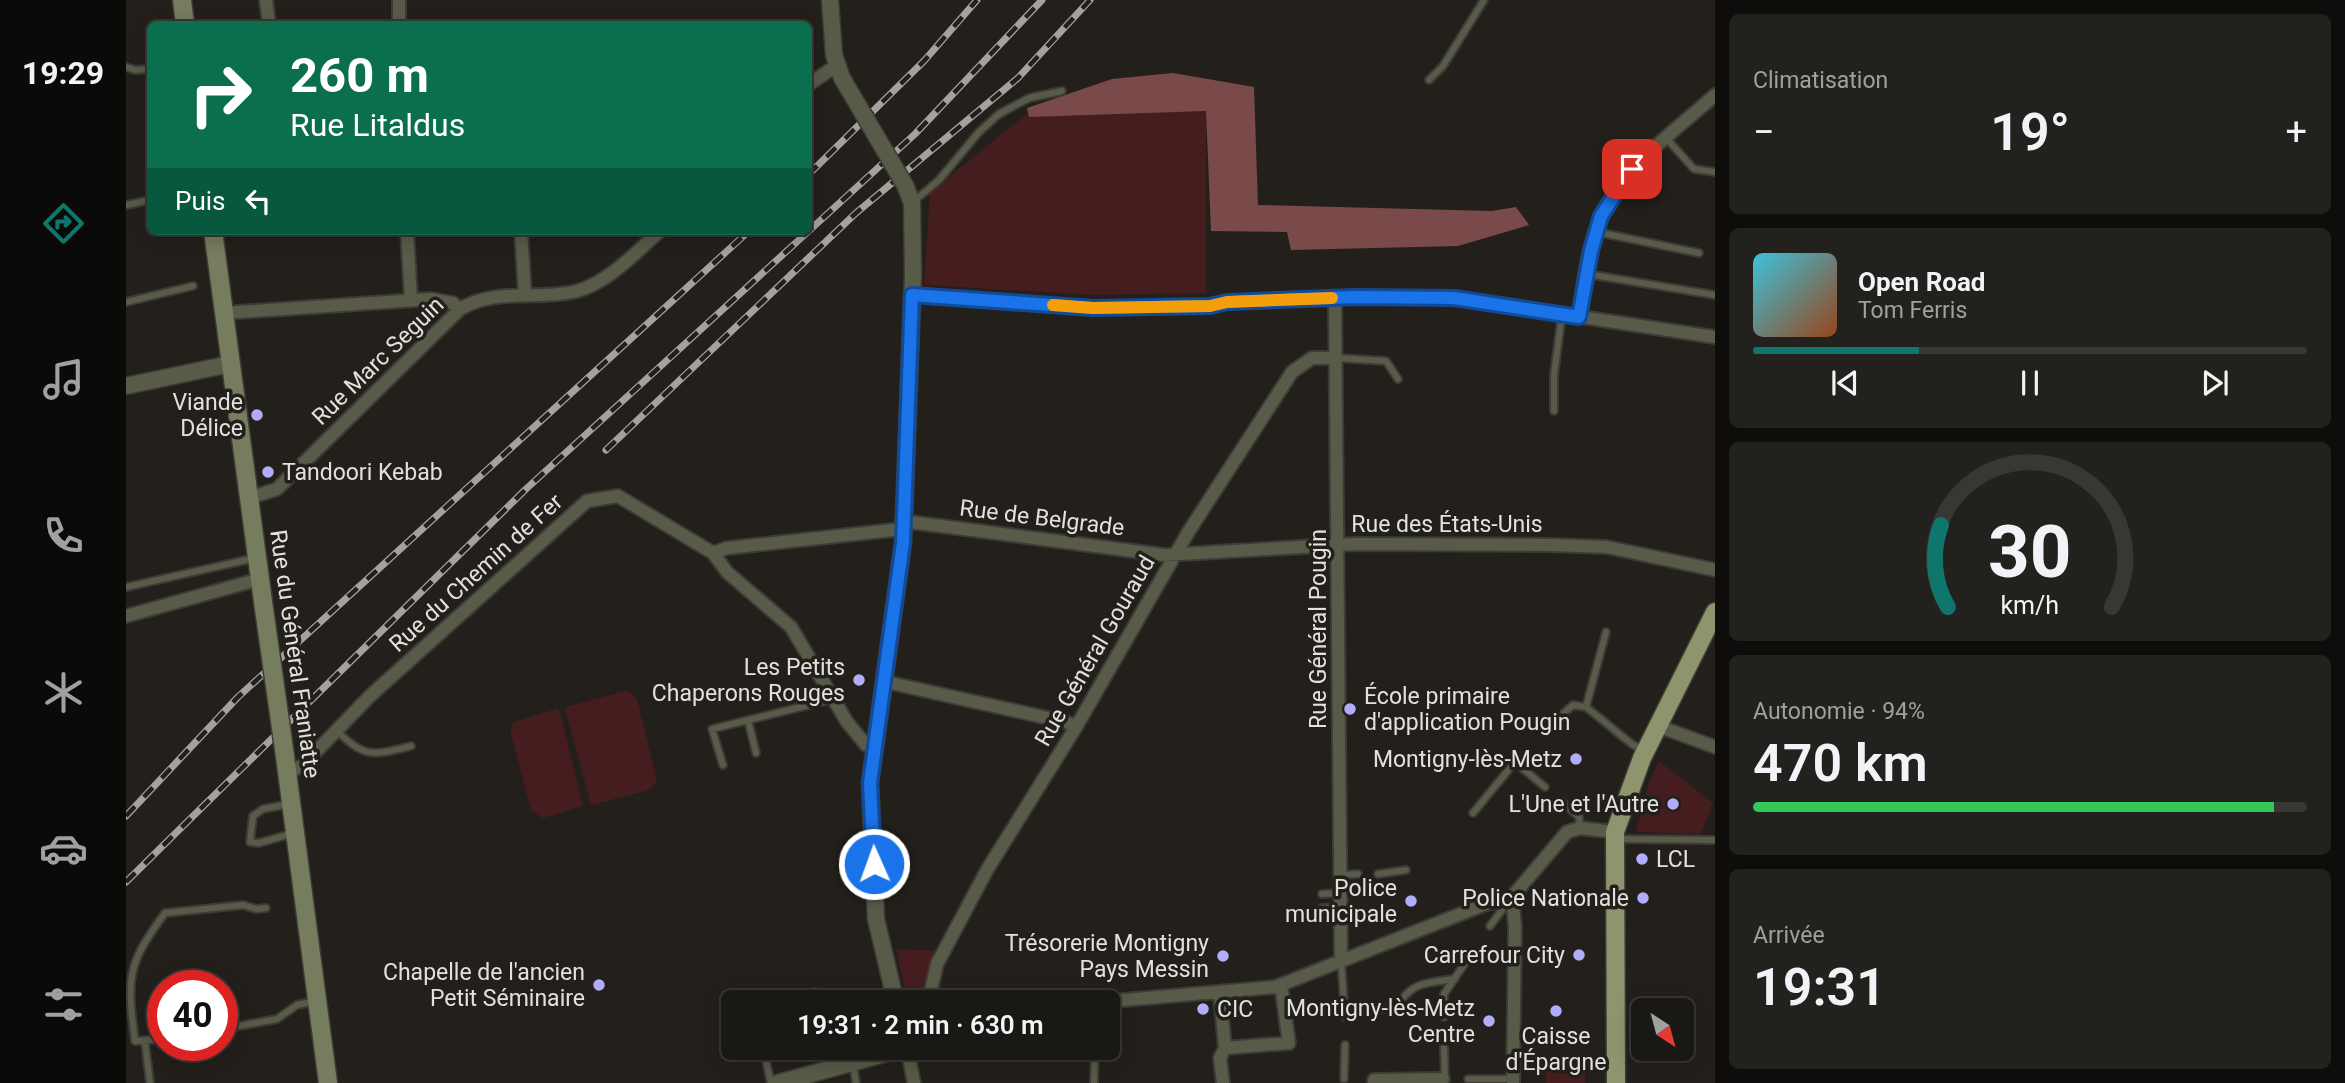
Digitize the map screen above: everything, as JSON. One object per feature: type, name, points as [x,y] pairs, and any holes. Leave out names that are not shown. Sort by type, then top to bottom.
[{"type":"main road","points":[[182,0],[185,21]]},
{"type":"main road","name":"Rue du Général Franiatte","points":[[214,235],[328,1083]]},
{"type":"main road","points":[[1616,1083],[1614,836],[1646,751],[1715,612]]},
{"type":"street","points":[[266,0],[269,21]]},
{"type":"street","points":[[399,0],[399,21]]},
{"type":"street","points":[[830,0],[839,72],[905,185],[912,203],[912,295],[902,525],[886,682],[873,746],[870,783],[876,919],[893,990]]},
{"type":"street","points":[[812,83],[839,72]]},
{"type":"street","points":[[1579,317],[1601,216],[1632,169],[1715,95]]},
{"type":"street","points":[[407,235],[411,300]]},
{"type":"street","points":[[521,235],[525,295]]},
{"type":"street","name":"Rue Marc Seguin","points":[[249,498],[277,489],[460,309],[486,298],[585,289],[624,263],[656,235]]},
{"type":"street","points":[[912,295],[1093,308],[1210,306],[1227,302],[1335,298],[1454,298],[1715,337]]},
{"type":"street","name":"Rue Général Pougin","points":[[1335,298],[1341,960]]},
{"type":"street","points":[[224,313],[411,300],[445,301],[460,309]]},
{"type":"street","name":"Rue Général Gouraud","points":[[931,990],[937,964],[987,870],[1076,727],[1176,555],[1292,372],[1312,358],[1337,358]]},
{"type":"street","points":[[126,386],[230,364]]},
{"type":"street","name":"Rue du Chemin de Fer","points":[[287,774],[302,766],[338,732],[371,695],[587,501],[618,496],[713,553],[727,572],[791,627],[833,699],[866,745],[873,746]]},
{"type":"street","name":"Rue de Belgrade","points":[[713,553],[727,548],[902,525],[1176,555]]},
{"type":"street","name":"Rue des États-Unis","points":[[1176,555],[1338,545],[1607,547],[1715,570]]},
{"type":"street","points":[[126,616],[260,579]]},
{"type":"street","points":[[886,682],[1066,722],[1076,727]]},
{"type":"street","points":[[1658,726],[1715,747]]},
{"type":"street","points":[[1120,1001],[1220,994],[1281,985],[1486,904],[1512,897],[1563,836],[1580,828],[1614,836]]},
{"type":"street","points":[[1512,897],[1515,926],[1513,1081]]},
{"type":"street","points":[[1225,1048],[1289,1043],[1281,985]]},
{"type":"street","points":[[1220,994],[1225,1048],[1220,1058],[1223,1083]]},
{"type":"street","points":[[778,1083],[863,1060]]},
{"type":"street","points":[[909,1060],[915,1083]]},
{"type":"street","points":[[1374,1081],[1445,1079]]},
{"type":"lane","points":[[1429,80],[1443,66],[1484,0]]},
{"type":"lane","points":[[126,67],[147,69]]},
{"type":"lane","points":[[912,203],[939,180],[979,132],[999,114],[1029,98],[1062,91]]},
{"type":"lane","points":[[1666,138],[1694,169],[1715,172]]},
{"type":"lane","points":[[126,205],[147,201]]},
{"type":"lane","points":[[1597,232],[1699,253]]},
{"type":"lane","points":[[1587,274],[1715,295]]},
{"type":"lane","points":[[126,302],[193,286]]},
{"type":"lane","points":[[1554,411],[1554,375],[1562,314]]},
{"type":"lane","points":[[1337,358],[1386,361],[1398,379]]},
{"type":"lane","points":[[126,587],[257,557]]},
{"type":"lane","points":[[1586,707],[1606,632]]},
{"type":"lane","points":[[723,765],[712,729],[833,699]]},
{"type":"lane","points":[[1564,713],[1573,705],[1586,707],[1633,745],[1646,751]]},
{"type":"lane","points":[[748,720],[756,753]]},
{"type":"lane","points":[[338,732],[356,750],[364,753],[383,753],[411,746]]},
{"type":"lane","points":[[1473,813],[1515,762],[1545,787]]},
{"type":"lane","points":[[1561,801],[1579,817],[1580,828]]},
{"type":"lane","points":[[291,804],[263,809],[253,816],[250,842],[259,843],[295,833]]},
{"type":"lane","points":[[1614,836],[1715,840]]},
{"type":"lane","points":[[1378,874],[1406,870]]},
{"type":"lane","points":[[1340,875],[1359,874]]},
{"type":"lane","points":[[1322,894],[1341,893]]},
{"type":"lane","points":[[1490,926],[1512,897]]},
{"type":"lane","points":[[135,1041],[130,974],[142,944],[165,913],[243,905],[256,909],[266,908]]},
{"type":"lane","points":[[1322,908],[1341,908]]},
{"type":"lane","points":[[1444,1017],[1444,995],[1472,953]]},
{"type":"lane","points":[[1341,960],[1345,1013],[1358,1009]]},
{"type":"lane","points":[[1381,1009],[1395,1009],[1404,994],[1419,984],[1455,979]]},
{"type":"lane","points":[[238,1026],[277,1019],[297,1005],[316,1001]]},
{"type":"lane","points":[[126,1040],[145,1042],[150,1083]]},
{"type":"lane","points":[[1344,1079],[1345,1045]]},
{"type":"lane","points":[[1444,1048],[1445,1079]]},
{"type":"lane","points":[[765,1060],[771,1083]]},
{"type":"lane","points":[[1094,1083],[1095,1060]]},
{"type":"lane","points":[[852,1063],[856,1083]]},
{"type":"lane","points":[[1468,1079],[1513,1081]]},
{"type":"shaded area","points":[[1173,73],[1254,87],[1258,205],[1492,211],[1516,207],[1529,225],[1458,246],[1291,250],[1287,232],[1211,231],[1206,111],[1029,117],[1027,108],[1112,79]]},
{"type":"shaded area","points":[[1206,108],[1206,293],[1097,295],[924,285],[930,192],[1029,112]]},
{"type":"shaded area","points":[[626,691],[634,695],[638,702],[657,781],[649,790],[591,805],[565,709]]},
{"type":"shaded area","points":[[556,709],[560,712],[583,806],[543,818],[531,810],[510,730],[513,722]]},
{"type":"shaded area","points":[[1659,761],[1713,803],[1701,834],[1636,832],[1649,783]]},
{"type":"shaded area","points":[[896,949],[938,951],[922,990],[905,990]]},
{"type":"shaded area","points":[[1546,1056],[1585,1056],[1585,1083],[1546,1083]]},
{"type":"railway","points":[[812,171],[924,61],[977,0]]},
{"type":"railway","points":[[812,228],[915,134],[1042,0]]},
{"type":"railway","points":[[606,450],[856,213],[1018,78],[1090,0]]},
{"type":"railway","points":[[126,816],[238,697],[745,235]]},
{"type":"railway","points":[[126,882],[526,489],[804,235]]},
{"type":"slow traffic","points":[[1053,305],[1093,308],[1210,306],[1227,302],[1332,298]]},
{"type":"place","name":"Viande Délice","points":[[257,415]]},
{"type":"place","name":"Tandoori Kebab","points":[[268,472]]},
{"type":"place","name":"Les Petits Chaperons Rouges","points":[[859,680]]},
{"type":"place","name":"École primaire d'application Pougin","points":[[1350,709]]},
{"type":"place","name":"Montigny-lès-Metz","points":[[1576,759]]},
{"type":"place","name":"L'Une et l'Autre","points":[[1673,804]]},
{"type":"place","name":"LCL","points":[[1642,859]]},
{"type":"place","name":"Police Nationale","points":[[1643,898]]},
{"type":"place","name":"Police municipale","points":[[1411,901]]},
{"type":"place","name":"Carrefour City","points":[[1579,955]]},
{"type":"place","name":"Trésorerie Montigny Pays Messin","points":[[1223,956]]},
{"type":"place","name":"Chapelle de l'ancien Petit Séminaire","points":[[599,985]]},
{"type":"place","name":"CIC","points":[[1203,1009]]},
{"type":"place","name":"Caisse d'Épargne","points":[[1556,1011]]},
{"type":"place","name":"Montigny-lès-Metz Centre","points":[[1489,1021]]},
{"type":"route","points":[[874,864],[870,783],[903,543],[902,506],[912,295],[1093,308],[1210,306],[1227,302],[1356,297],[1454,298],[1579,317],[1591,251],[1601,216],[1632,169]]}]
